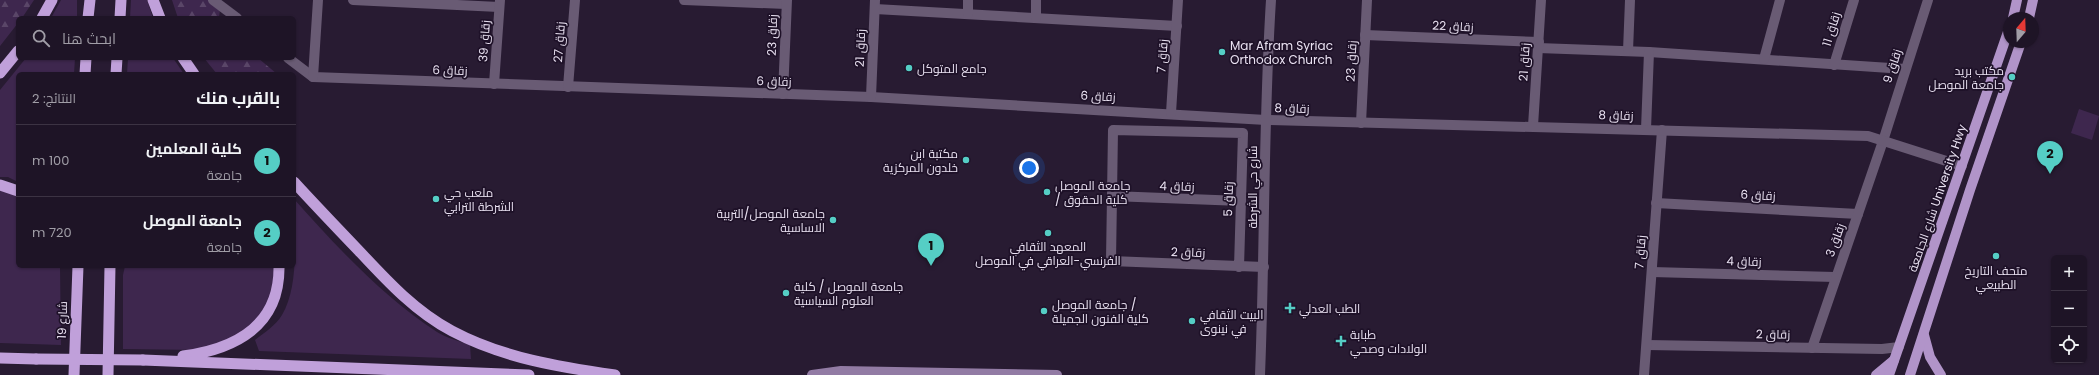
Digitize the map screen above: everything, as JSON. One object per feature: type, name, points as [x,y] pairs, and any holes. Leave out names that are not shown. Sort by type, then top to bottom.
[{"type":"highway","points":[[43,16],[52,0]]},
{"type":"highway","points":[[88,16],[90,0]]},
{"type":"highway","points":[[120,16],[121,0]]},
{"type":"highway","points":[[153,0],[159,16]]},
{"type":"highway","points":[[0,73],[16,53]]},
{"type":"highway","points":[[85,72],[86,60]]},
{"type":"highway","points":[[116,72],[117,60]]},
{"type":"highway","points":[[184,60],[193,72]]},
{"type":"highway","points":[[296,184],[388,281],[412,304],[452,331],[476,342],[525,359],[573,369],[615,375]]},
{"type":"highway","points":[[0,186],[16,190]]},
{"type":"highway","points":[[71,268],[76,304]]},
{"type":"highway","name":"شارع 19","points":[[74,375],[78,268]]},
{"type":"highway","points":[[108,375],[110,268]]},
{"type":"highway","points":[[110,302],[118,268]]},
{"type":"highway","points":[[156,360],[214,350],[233,343],[249,334],[262,321],[270,308],[276,292],[279,268]]},
{"type":"highway","points":[[0,357],[36,359],[156,360],[529,375]]},
{"type":"main road","points":[[2014,12],[2017,0]]},
{"type":"main road","points":[[2030,12],[2033,0]]},
{"type":"main road","name":"شارع الجامعة University Hwy","points":[[1889,375],[2003,46]]},
{"type":"main road","points":[[1910,375],[1970,190],[2019,48]]},
{"type":"main road","points":[[1924,335],[1930,357],[1940,375]]},
{"type":"main road","points":[[1876,375],[1894,360]]},
{"type":"main road","points":[[812,375],[840,371],[1057,375]]},
{"type":"street","points":[[213,0],[222,3],[234,16]]},
{"type":"street","points":[[313,77],[318,0]]},
{"type":"street","points":[[353,0],[500,3]]},
{"type":"street","name":"زقاق 27","points":[[568,87],[575,0]]},
{"type":"street","points":[[684,0],[787,2]]},
{"type":"street","points":[[968,0],[968,14]]},
{"type":"street","points":[[1036,0],[1036,18]]},
{"type":"street","name":"زقاق 7","points":[[1171,113],[1178,0]]},
{"type":"street","name":"شارع حي الشرطة","points":[[1260,375],[1264,267],[1266,120],[1271,0]]},
{"type":"street","name":"زقاق 23","points":[[1361,123],[1367,0]]},
{"type":"street","name":"زقاق 21","points":[[1533,126],[1541,0]]},
{"type":"street","points":[[1628,51],[1630,0]]},
{"type":"street","points":[[1764,59],[1780,0]]},
{"type":"street","name":"زقاق 11","points":[[1834,64],[1854,0]]},
{"type":"street","name":"زقاق 9","points":[[1883,141],[1904,70],[1928,0]]},
{"type":"street","name":"زقاق 23","points":[[783,94],[787,2]]},
{"type":"street","name":"زقاق 39","points":[[494,84],[500,3]]},
{"type":"street","points":[[875,4],[968,14],[1177,26]]},
{"type":"street","name":"زقاق 21","points":[[871,97],[875,4]]},
{"type":"street","name":"زقاق 22","points":[[1365,35],[1764,59],[1904,70]]},
{"type":"street","points":[[1646,129],[1649,52]]},
{"type":"street","points":[[291,60],[313,77]]},
{"type":"street","name":"زقاق 6","points":[[313,77],[871,97],[1171,113],[1266,120]]},
{"type":"street","name":"زقاق 8","points":[[1266,120],[1868,136],[1962,166]]},
{"type":"street","name":"زقاق 5","points":[[1112,196],[1113,130],[1243,133],[1239,267]]},
{"type":"street","name":"زقاق 7","points":[[1644,375],[1662,130]]},
{"type":"street","name":"زقاق 3","points":[[1812,348],[1835,277],[1883,141]]},
{"type":"street","name":"زقاق 2","points":[[1112,196],[1111,261],[1264,267]]},
{"type":"street","name":"زقاق 4","points":[[1112,196],[1241,201]]},
{"type":"street","name":"زقاق 6","points":[[1656,203],[1858,214]]},
{"type":"street","name":"زقاق 4","points":[[1652,272],[1835,277]]},
{"type":"street","name":"زقاق 2","points":[[1647,345],[1882,349],[1899,347]]},
{"type":"green space","points":[[0,0],[34,0],[23,16],[16,16],[16,26],[0,46]]},
{"type":"green space","points":[[61,0],[77,0],[77,16],[52,16]]},
{"type":"green space","points":[[131,0],[147,0],[152,16],[130,16]]},
{"type":"green space","points":[[172,0],[221,0],[219,16],[177,16]]},
{"type":"green space","points":[[24,60],[75,60],[74,72],[16,72],[16,181],[8,177],[0,177],[0,90]]},
{"type":"green space","points":[[128,60],[174,60],[183,72],[127,72]]},
{"type":"green space","points":[[206,60],[260,60],[275,72],[215,72]]},
{"type":"green space","points":[[2079,109],[2099,116],[2092,140],[2071,133]]},
{"type":"green space","points":[[0,190],[16,195],[16,268],[60,268],[61,345],[0,343]]},
{"type":"green space","points":[[296,201],[361,270],[398,303],[441,334],[470,345],[471,359],[259,351],[255,340],[270,329],[282,315],[288,303],[294,268],[296,268]]},
{"type":"green space","points":[[125,268],[274,268],[274,287],[267,306],[241,336],[200,350],[123,349],[123,275]]},
{"type":"place","name":"Mar Afram Syriac Orthodox Church","points":[[1222,52]]},
{"type":"place","name":"جامع المتوكل","points":[[909,68]]},
{"type":"place","name":"مكتب بريد جامعة الموصل","points":[[2012,77]]},
{"type":"place","name":"مكتبة ابن خلدون المركزية","points":[[966,160]]},
{"type":"place","name":"جامعة الموصل","points":[[2050,174]]},
{"type":"place","name":"جامعة الموصل / كلية الحقوق","points":[[1047,192]]},
{"type":"place","name":"ملعب حي الشرطة الترابي","points":[[436,199]]},
{"type":"place","name":"جامعة الموصل/التربية الاساسية","points":[[833,220]]},
{"type":"place","name":"المعهد الثقافي الفرنسي-العراقي في الموصل","points":[[1048,233]]},
{"type":"place","name":"متحف التاريخ الطبيعي","points":[[1996,256]]},
{"type":"place","name":"كلية المعلمين","points":[[931,266]]},
{"type":"place","name":"جامعة الموصل / كلية العلوم السياسية","points":[[786,293]]},
{"type":"place","name":"الطب العدلي","points":[[1290,308]]},
{"type":"place","name":"جامعة الموصل / كلية الفنون الجميلة","points":[[1044,311]]},
{"type":"place","name":"البيت الثقافي في نينوى","points":[[1192,321]]},
{"type":"place","name":"طبابة الولادات وصحي","points":[[1341,341]]}]
